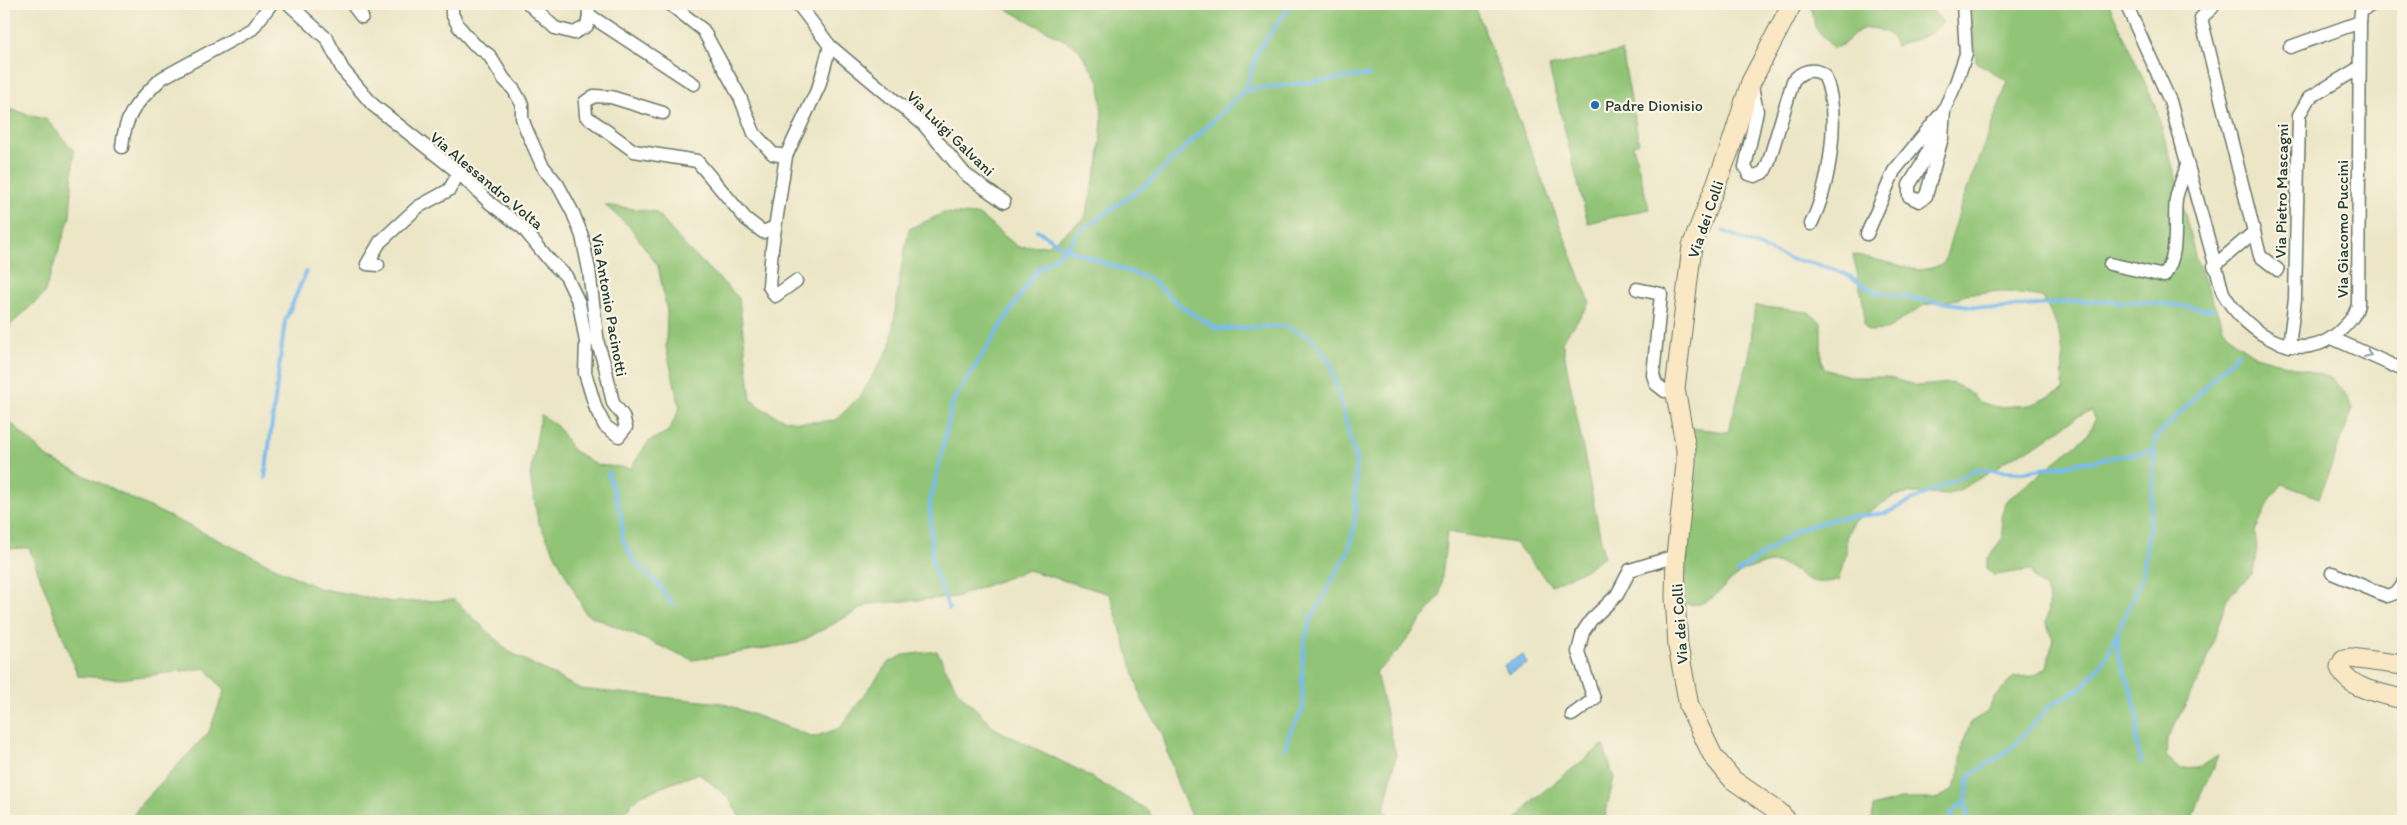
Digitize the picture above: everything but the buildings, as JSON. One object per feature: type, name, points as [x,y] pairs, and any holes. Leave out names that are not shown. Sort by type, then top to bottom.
[{"type":"street","points":[[122,147],[124,130],[129,116],[137,103],[149,90],[162,78],[252,30],[271,4]]},
{"type":"street","name":"Via Alessandro Volta","points":[[289,4],[327,39],[343,70],[373,105],[459,173],[490,203],[523,228],[550,261],[566,276],[579,303],[586,342],[585,372],[596,408],[605,426],[619,436]]},
{"type":"street","points":[[352,4],[362,17]]},
{"type":"street","name":"Via Antonio Pacinotti","points":[[452,4],[452,14],[459,26],[474,44],[490,55],[522,104],[522,118],[542,165],[558,184],[579,228],[589,270],[598,344],[613,404],[623,416],[626,427],[619,436]]},
{"type":"street","points":[[529,4],[556,28],[574,33],[587,26],[589,10],[694,84]]},
{"type":"street","points":[[670,4],[703,30],[740,97],[754,133],[773,154],[786,156]]},
{"type":"street","name":"Via Luigi Galvani","points":[[798,4],[830,46],[924,125],[966,174],[1004,202]]},
{"type":"street","name":"Via dei Colli","points":[[1787,821],[1779,812],[1733,780],[1713,756],[1690,706],[1678,646],[1676,556],[1686,456],[1675,389],[1692,246],[1729,150],[1751,82],[1792,4]]},
{"type":"street","points":[[1944,110],[1942,138],[1926,196],[1919,201],[1909,196],[1908,189],[1922,164],[1966,54],[1963,4]]},
{"type":"street","name":"Via Giacomo Puccini","points":[[2126,4],[2170,101],[2223,293],[2237,312],[2266,337],[2288,346],[2315,345],[2332,338],[2350,320],[2358,305],[2360,22]]},
{"type":"street","points":[[2211,4],[2212,8],[2201,18],[2260,256],[2278,270]]},
{"type":"street","points":[[2290,47],[2360,22],[2361,11],[2373,4]]},
{"type":"street","points":[[796,281],[775,296],[769,286],[775,228],[786,156],[819,86],[830,46]]},
{"type":"street","name":"Via Pietro Mascagni","points":[[2288,346],[2295,299],[2299,115],[2309,98],[2359,68]]},
{"type":"street","name":"Via dei Colli","points":[[1751,82],[1758,111],[1746,167],[1749,174],[1755,176],[1762,174],[1767,167],[1793,81],[1799,74],[1813,71],[1824,75],[1831,111],[1831,150],[1823,197],[1811,224]]},
{"type":"street","points":[[664,113],[611,97],[594,96],[585,102],[586,116],[634,151],[697,161],[746,219],[763,232],[775,228]]},
{"type":"street","points":[[1867,234],[1894,171],[1944,110]]},
{"type":"street","points":[[2110,264],[2164,276],[2170,267],[2175,244],[2176,198],[2187,165]]},
{"type":"street","points":[[378,265],[367,264],[380,242],[418,208],[448,190],[459,173]]},
{"type":"street","points":[[2214,266],[2254,232]]},
{"type":"street","points":[[1637,289],[1661,294],[1653,375],[1656,384],[1665,391],[1675,389]]},
{"type":"street","points":[[2332,338],[2403,370]]},
{"type":"street","points":[[1572,715],[1594,700],[1578,652],[1583,632],[1616,595],[1630,570],[1676,556]]},
{"type":"street","points":[[2332,573],[2387,596],[2398,592],[2403,584]]},
{"type":"street","points":[[2403,665],[2351,658],[2344,659],[2340,667],[2342,674],[2355,683],[2403,699]]},
{"type":"green space","points":[[997,4],[1474,4],[1590,303],[1562,341],[1604,556],[1585,570],[1551,585],[1515,543],[1447,532],[1440,595],[1400,649],[1376,673],[1396,755],[1384,809],[1393,821],[1193,821],[1176,780],[1162,733],[1142,700],[1110,594],[1028,570],[956,597],[870,604],[798,643],[693,660],[586,614],[538,521],[530,476],[541,415],[557,426],[573,450],[597,465],[631,468],[648,442],[669,431],[680,408],[666,347],[667,311],[658,266],[630,227],[605,205],[656,212],[684,245],[739,298],[751,400],[782,418],[801,422],[836,420],[861,395],[891,345],[899,280],[909,229],[944,213],[979,215],[1018,247],[1049,245],[1085,218],[1099,160],[1102,120],[1100,82],[1077,47]]},
{"type":"green space","points":[[1811,4],[1926,4],[1943,22],[1930,34],[1896,46],[1888,34],[1880,30],[1864,28],[1840,46],[1833,48],[1815,27]]},
{"type":"green space","points":[[1970,4],[2109,4],[2155,105],[2178,185],[2195,256],[2223,327],[2236,343],[2256,356],[2331,378],[2344,392],[2353,408],[2319,498],[2282,484],[2269,502],[2255,532],[2257,551],[2253,573],[2227,598],[2205,667],[2167,739],[2166,756],[2180,769],[2198,768],[2219,755],[2201,793],[2191,821],[1872,821],[1873,807],[1900,799],[1937,799],[1952,790],[1960,772],[1962,746],[1971,722],[1987,712],[1995,696],[2014,677],[2032,676],[2047,667],[2053,639],[2046,623],[2049,598],[2046,590],[2034,579],[2031,570],[1994,575],[1987,569],[1987,560],[2003,537],[2001,518],[2005,502],[2087,436],[2095,420],[2092,411],[2077,417],[2042,442],[2005,461],[1961,489],[1946,495],[1911,493],[1894,496],[1853,522],[1846,538],[1846,555],[1838,581],[1815,582],[1786,566],[1773,563],[1765,564],[1739,574],[1708,601],[1693,605],[1684,604],[1689,521],[1689,428],[1728,432],[1749,357],[1755,306],[1808,312],[1821,322],[1821,359],[1824,369],[1853,377],[1886,377],[1918,386],[1952,383],[1967,390],[1980,402],[1996,407],[2030,405],[2064,390],[2063,350],[2053,318],[2042,297],[2001,291],[1965,294],[1958,299],[1924,305],[1886,330],[1868,331],[1864,324],[1864,307],[1853,254],[1918,270],[1932,268],[1944,263],[1962,203],[2008,81],[1976,62]]},
{"type":"green space","name":"Padre Dionisio","points":[[1622,51],[1639,143],[1633,145],[1649,209],[1588,223],[1549,67]]},
{"type":"green space","points":[[6,108],[47,120],[74,151],[70,217],[44,294],[4,331],[4,110]]},
{"type":"green space","points":[[4,416],[48,458],[318,588],[392,602],[455,600],[508,651],[580,689],[722,703],[814,737],[840,728],[888,663],[904,655],[937,651],[957,690],[996,729],[1077,769],[1149,811],[1153,821],[742,821],[729,798],[699,773],[641,795],[615,821],[130,821],[140,805],[209,732],[224,691],[206,668],[121,679],[78,676],[29,548],[4,549]]},
{"type":"green space","points":[[1603,745],[1614,778],[1605,821],[1515,821],[1534,799]]},
{"type":"water","points":[[1523,655],[1527,664],[1508,674],[1504,665]]},
{"type":"waterway","points":[[938,7],[946,4]]},
{"type":"waterway","points":[[949,609],[932,563],[930,504],[953,401],[1036,271],[1066,249],[1079,232],[1147,184],[1245,90],[1258,51],[1291,4]]},
{"type":"waterway","points":[[1245,90],[1369,75]]},
{"type":"waterway","points":[[1037,230],[1066,249],[1150,279],[1182,307],[1217,329],[1286,326],[1311,338],[1329,359],[1356,459],[1355,519],[1349,550],[1311,619],[1304,643],[1302,668],[1303,710],[1289,734],[1285,750]]},
{"type":"waterway","points":[[1723,231],[1789,259],[1817,264],[1846,274],[1875,292],[1915,299],[1994,309],[2077,301],[2141,302],[2195,307],[2207,310],[2213,309]]},
{"type":"waterway","points":[[265,478],[285,321],[306,272]]},
{"type":"waterway","points":[[1969,821],[1966,800],[1969,776],[2012,748],[2050,705],[2082,688],[2106,658],[2142,578],[2151,516],[2155,438],[2238,353]]},
{"type":"waterway","points":[[1738,572],[1797,530],[1833,519],[1886,513],[1976,470],[2023,472],[2154,451]]},
{"type":"waterway","points":[[608,473],[622,519],[622,538],[635,563],[657,583],[673,605]]},
{"type":"waterway","points":[[2118,634],[2118,654],[2132,693],[2138,718],[2136,741],[2142,762]]},
{"type":"waterway","points":[[1947,821],[1966,800]]},
{"type":"place","name":"Padre Dionisio","points":[[1595,105]]}]
